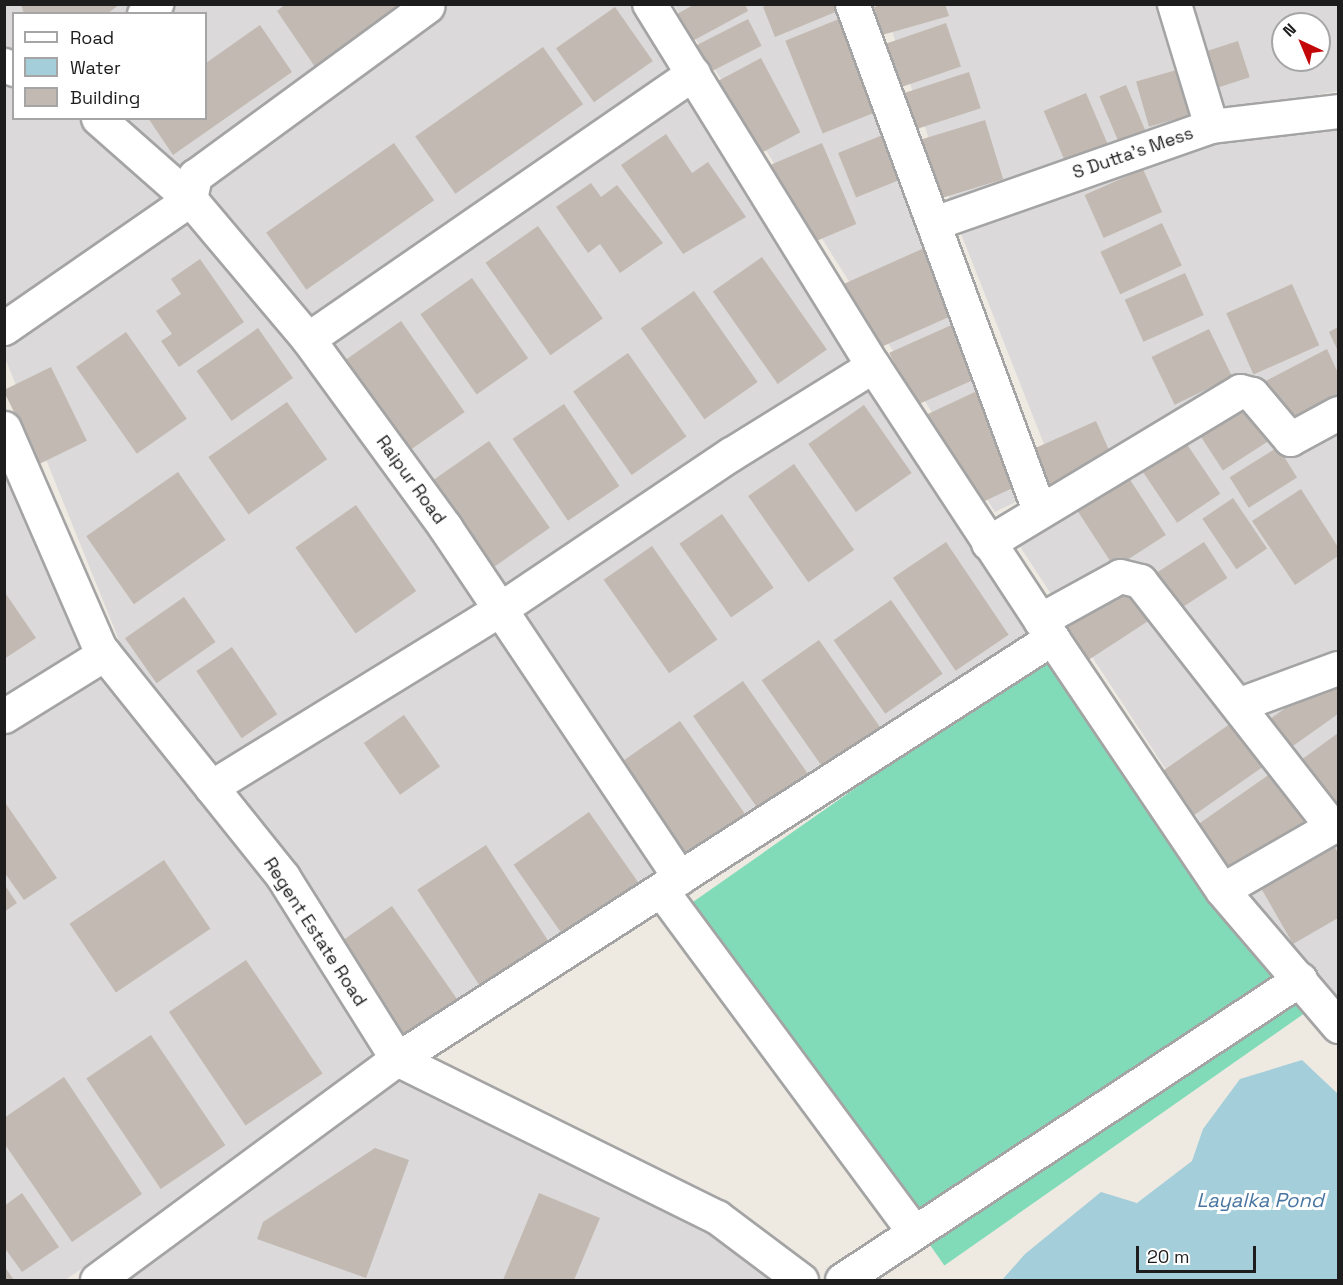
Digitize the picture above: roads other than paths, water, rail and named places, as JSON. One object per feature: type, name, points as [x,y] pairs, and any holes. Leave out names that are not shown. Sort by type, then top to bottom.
[{"type":"street","points":[[649,4],[873,366],[988,543],[1222,890],[1338,1026]]},
{"type":"street","points":[[852,4],[1039,510]]},
{"type":"street","points":[[1174,4],[1210,126]]},
{"type":"street","points":[[4,328],[190,199],[195,176],[427,6]]},
{"type":"street","points":[[308,339],[693,73]]},
{"type":"street","name":"S Dutta's Mess","points":[[934,223],[1210,126],[1338,111]]},
{"type":"street","name":"Raipur Road","points":[[100,120],[190,199],[308,339],[500,609],[671,884],[914,1232]]},
{"type":"street","points":[[211,787],[500,609],[730,454],[873,366]]},
{"type":"street","points":[[988,543],[1039,510],[1116,470],[1240,391],[1252,394],[1290,439],[1338,413]]},
{"type":"street","name":"Regent Estate Road","points":[[4,428],[104,654],[284,877],[398,1059]]},
{"type":"street","points":[[97,1281],[398,1059],[671,884],[1130,574],[1240,704],[1335,825],[1222,890]]},
{"type":"street","points":[[4,716],[104,654]]},
{"type":"street","points":[[1240,704],[1338,668]]},
{"type":"street","points":[[842,1281],[1300,980]]},
{"type":"street","points":[[398,1059],[717,1217],[801,1281]]},
{"type":"water","name":"Layalka Pond","points":[[1302,1060],[1338,1094],[1338,1280],[1002,1280],[1025,1254],[1101,1192],[1137,1203],[1192,1161],[1203,1129],[1240,1079]]}]
